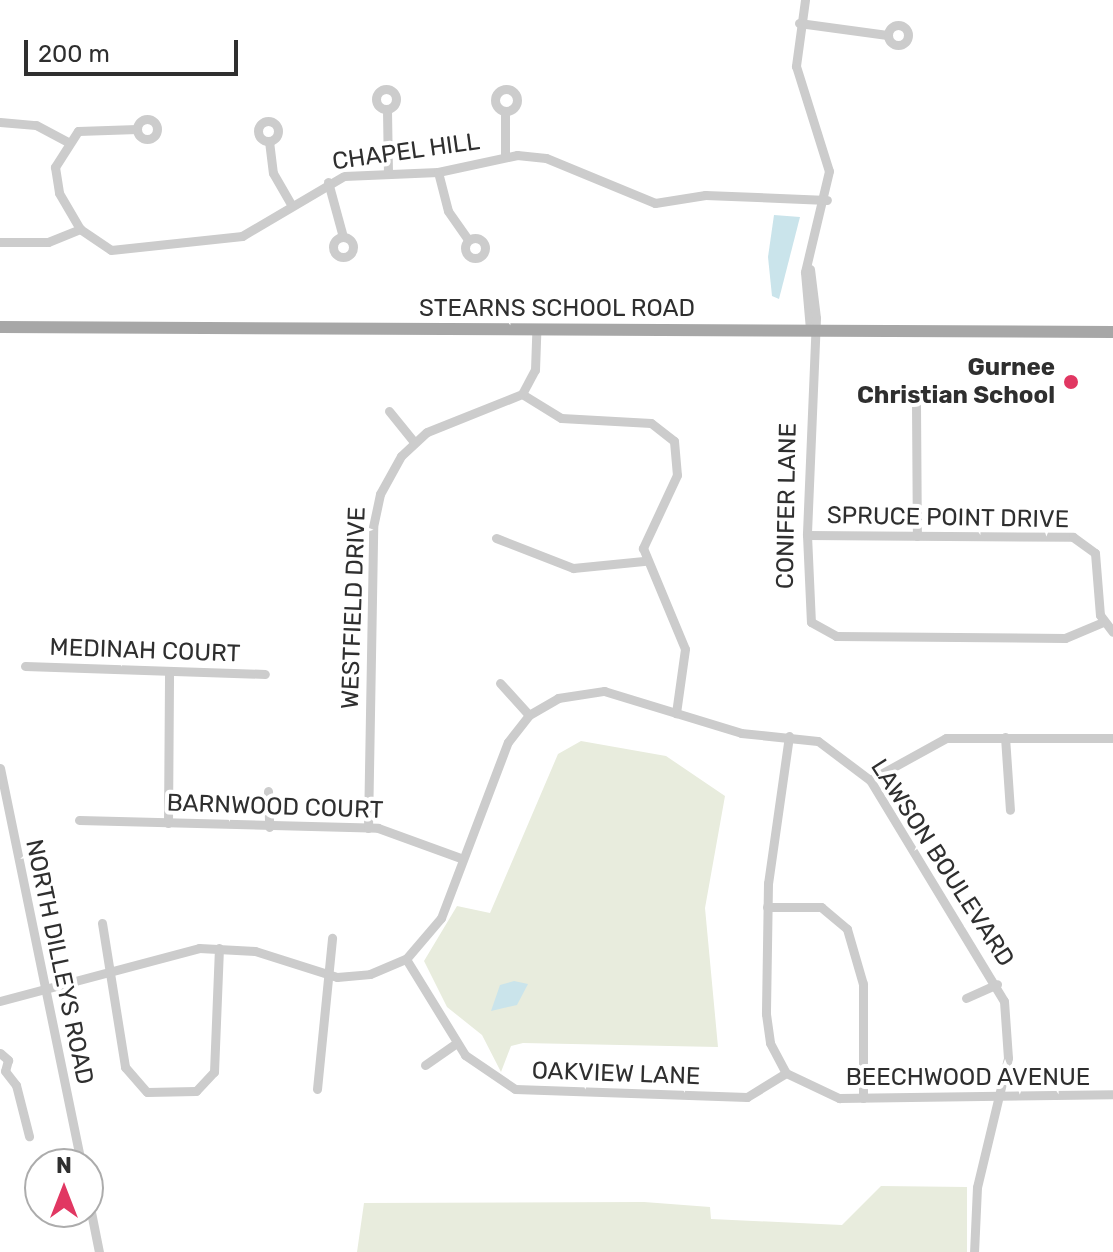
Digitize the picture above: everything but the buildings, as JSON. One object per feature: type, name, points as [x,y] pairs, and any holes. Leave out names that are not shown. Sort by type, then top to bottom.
[{"type":"main road","name":"STEARNS SCHOOL ROAD","points":[[0,327],[536,332],[810,329],[1113,332]]},
{"type":"street","name":"CONIFER LANE","points":[[805,0],[799,23],[796,66],[826,146],[827,200],[810,269],[804,317],[810,329],[807,612],[828,634],[1065,638],[1103,622]]},
{"type":"street","points":[[799,23],[887,35]]},
{"type":"street","points":[[387,110],[388,174]]},
{"type":"street","points":[[505,111],[505,157]]},
{"type":"street","points":[[0,122],[36,125],[66,141]]},
{"type":"street","points":[[0,242],[48,242],[80,229],[55,180],[66,141],[94,126],[137,129]]},
{"type":"street","points":[[269,141],[273,173],[290,203]]},
{"type":"street","name":"CHAPEL HILL","points":[[80,229],[105,248],[133,252],[242,236],[290,203],[328,182],[388,174],[438,172],[505,157],[546,158],[655,203],[705,195],[827,200]]},
{"type":"street","points":[[438,172],[448,211],[468,240]]},
{"type":"street","points":[[328,182],[343,237]]},
{"type":"street","points":[[389,411],[414,442],[522,394],[535,370],[536,332]]},
{"type":"street","points":[[522,394],[561,418],[651,423],[671,436],[679,466],[647,534],[644,561],[685,649],[676,713]]},
{"type":"street","points":[[916,405],[917,536]]},
{"type":"street","name":"WESTFIELD DRIVE","points":[[368,828],[373,527],[385,482],[414,442]]},
{"type":"street","name":"SPRUCE POINT DRIVE","points":[[807,535],[1081,541],[1098,562],[1103,622]]},
{"type":"street","points":[[496,538],[573,568],[644,561]]},
{"type":"street","points":[[1103,622],[1113,632]]},
{"type":"street","name":"MEDINAH COURT","points":[[25,666],[265,674]]},
{"type":"street","points":[[168,823],[169,673]]},
{"type":"street","points":[[0,1001],[44,987],[219,948],[331,976],[370,974],[406,959],[441,918],[508,742],[529,715],[500,683]]},
{"type":"street","name":"LAWSON BOULEVARD","points":[[529,715],[585,691],[676,713],[741,733],[789,736],[837,750],[870,780],[997,984],[1009,1029],[1001,1098],[977,1187],[974,1252]]},
{"type":"street","points":[[786,1073],[767,1029],[767,907],[789,736]]},
{"type":"street","points":[[1005,737],[1010,810]]},
{"type":"street","points":[[870,780],[946,738],[1113,738]]},
{"type":"street","name":"NORTH DILLEYS ROAD","points":[[0,768],[78,1148]]},
{"type":"street","points":[[268,791],[269,827]]},
{"type":"street","name":"BARNWOOD COURT","points":[[79,820],[368,828],[463,859]]},
{"type":"street","points":[[767,907],[821,907],[847,929],[863,984],[863,1098]]},
{"type":"street","points":[[102,923],[106,975],[132,1081],[157,1093],[196,1091],[215,1067],[219,948]]},
{"type":"street","points":[[317,1089],[331,976],[332,938]]},
{"type":"street","name":"OAKVIEW LANE","points":[[406,959],[456,1043],[494,1079],[548,1096],[747,1097],[786,1073]]},
{"type":"street","points":[[966,998],[997,984]]},
{"type":"street","points":[[425,1065],[456,1043]]},
{"type":"street","points":[[0,1053],[8,1060],[2,1072],[16,1085],[29,1136]]},
{"type":"street","name":"BEECHWOOD AVENUE","points":[[786,1073],[812,1091],[863,1098],[1113,1094]]},
{"type":"street","points":[[94,1228],[99,1252]]},
{"type":"shaded area","points":[[581,741],[666,756],[725,796],[705,908],[718,1047],[523,1043],[511,1046],[501,1072],[482,1035],[447,1007],[424,961],[457,906],[490,913],[558,754]]},
{"type":"shaded area","points":[[881,1186],[967,1187],[967,1252],[357,1252],[364,1203],[644,1202],[710,1207],[711,1219],[842,1225]]},
{"type":"water","points":[[774,215],[800,217],[779,299],[772,296],[768,257]]},
{"type":"water","points":[[514,981],[528,984],[517,1005],[491,1011],[500,985]]},
{"type":"place","name":"Gurnee Christian School","points":[[1071,382]]}]
